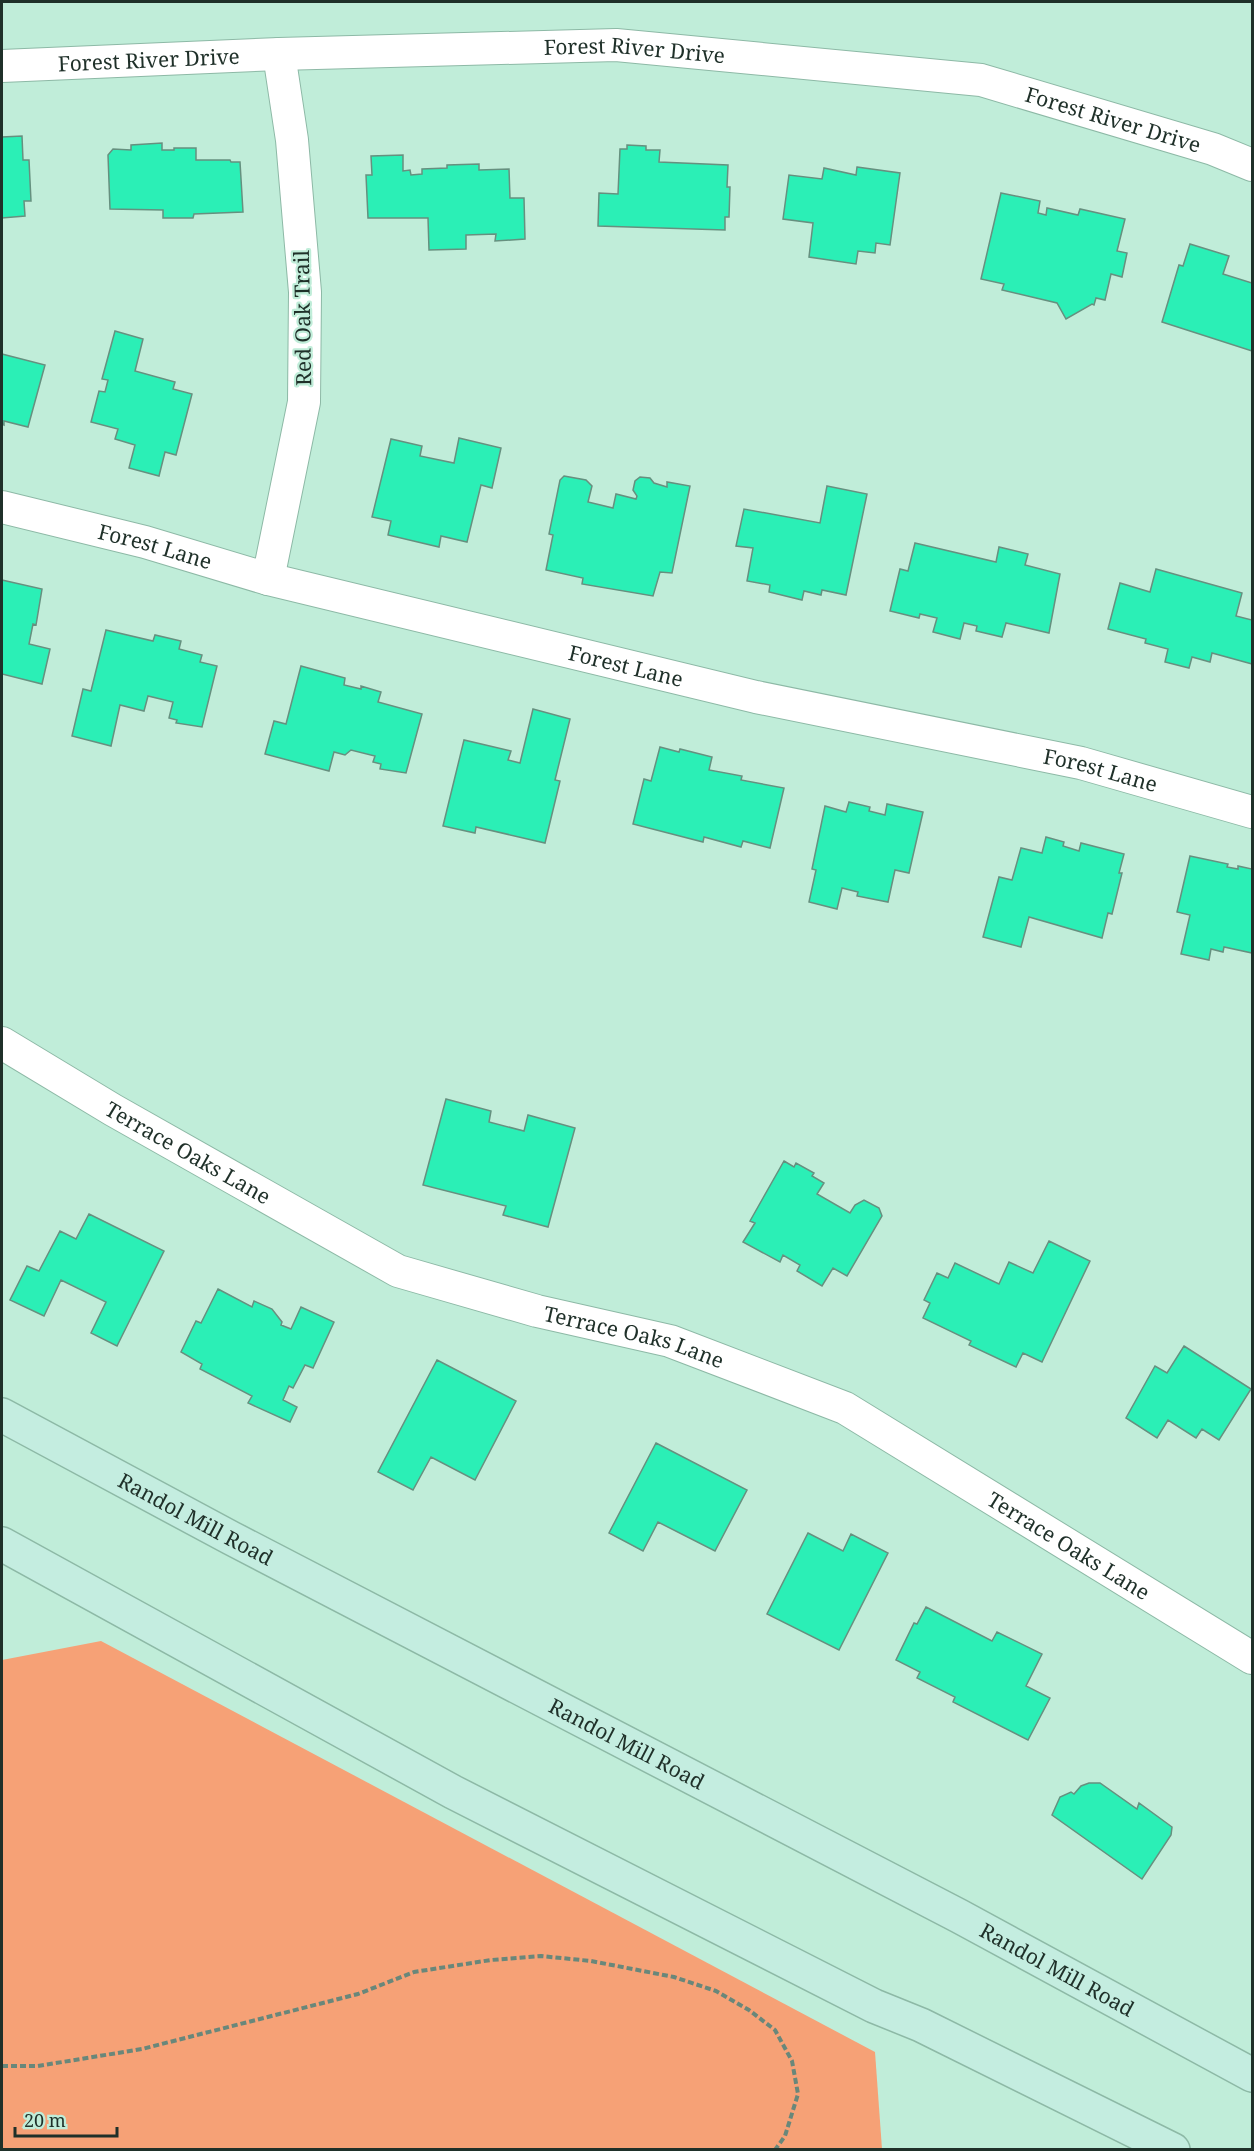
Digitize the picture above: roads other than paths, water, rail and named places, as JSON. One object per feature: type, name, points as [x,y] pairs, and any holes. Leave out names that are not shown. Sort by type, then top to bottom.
[{"type":"main road","name":"Randol Mill Road","points":[[2,1415],[231,1538],[960,1916],[1252,2075]]},
{"type":"main road","points":[[2,1544],[453,1792],[874,2006],[921,2025],[1173,2150]]},
{"type":"street","name":"Forest River Drive","points":[[2,66],[279,54],[616,45],[981,81],[1213,149],[1252,165]]},
{"type":"street","name":"Red Oak Trail","points":[[268,579],[304,402],[305,292],[292,140],[279,54]]},
{"type":"street","name":"Forest Lane","points":[[2,507],[145,542],[268,579],[756,697],[1081,763],[1252,812]]},
{"type":"street","name":"Terrace Oaks Lane","points":[[2,1043],[113,1110],[398,1270],[537,1311],[670,1341],[845,1408],[1252,1658]]}]
